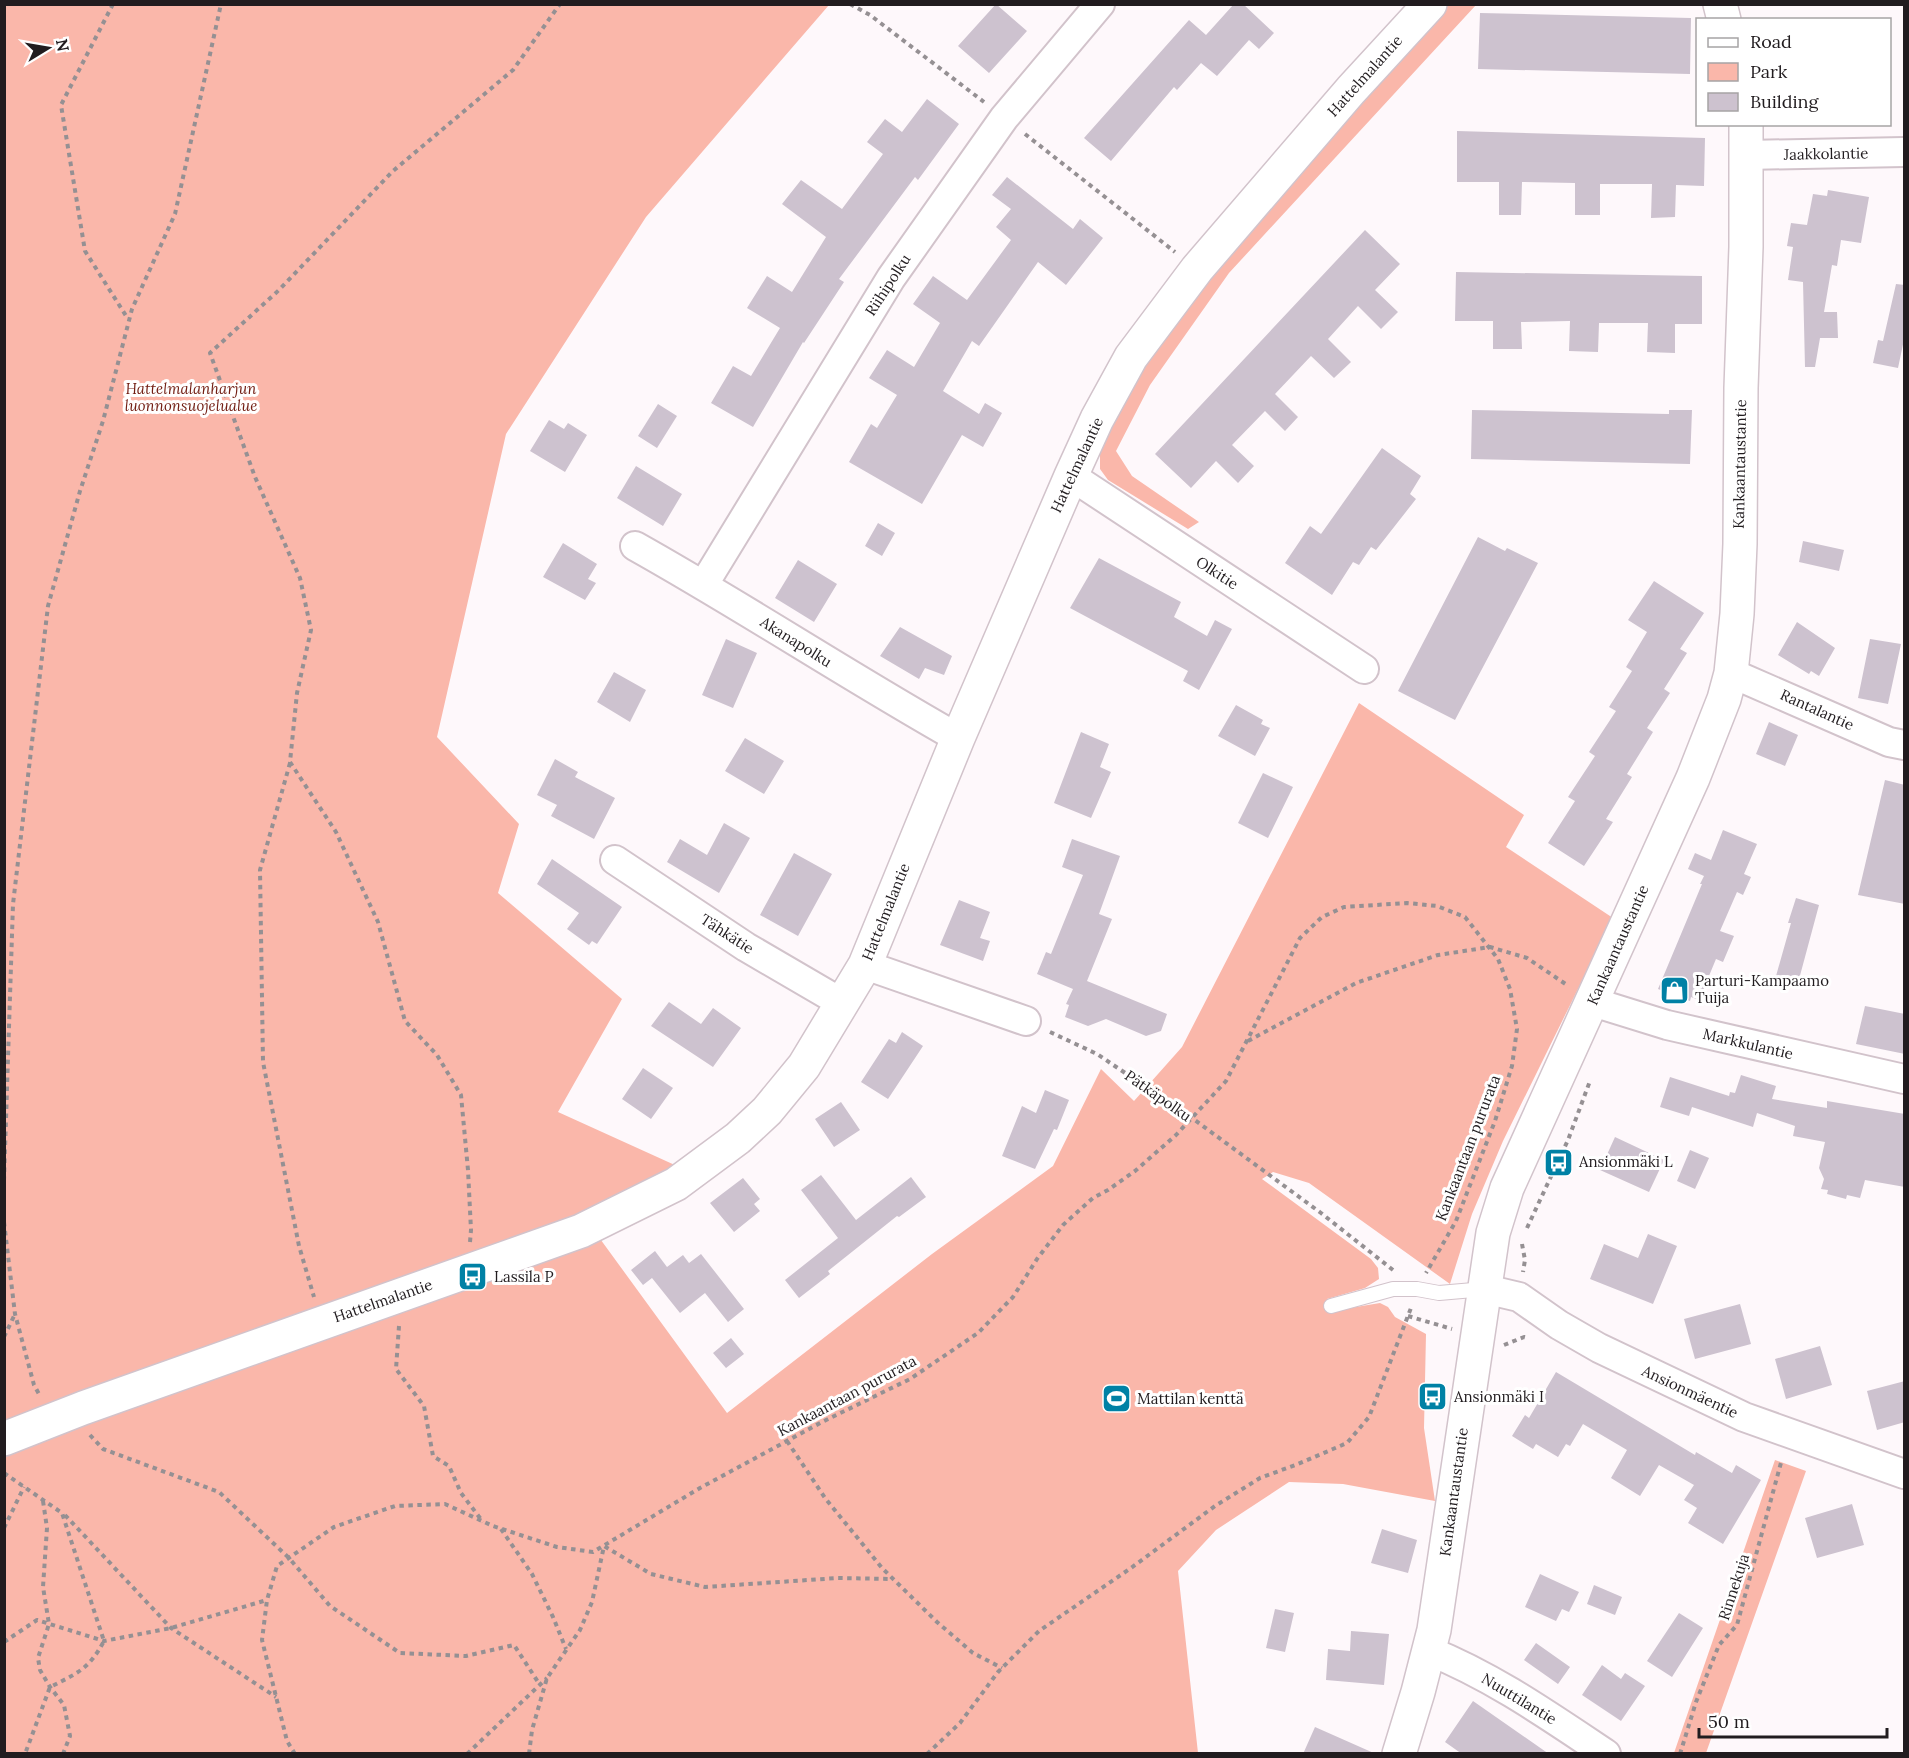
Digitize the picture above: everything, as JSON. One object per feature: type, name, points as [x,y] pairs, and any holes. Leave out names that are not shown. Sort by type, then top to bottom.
[{"type":"street","name":"Riihipolku","points":[[704,584],[891,278],[1004,118],[1100,4]]},
{"type":"street","name":"Hattelmalantie","points":[[4,1438],[322,1322],[581,1231],[676,1184],[738,1138],[767,1111],[804,1066],[865,965],[958,738],[1071,476],[1097,419],[1131,357],[1197,269],[1351,90],[1430,4]]},
{"type":"street","name":"Jaakkolantie","points":[[1747,140],[1905,152]]},
{"type":"street","name":"Kankaantaustantie","points":[[1399,1754],[1434,1630],[1493,1233],[1507,1188],[1694,778],[1724,699],[1731,673],[1737,614],[1739,556],[1747,140]]},
{"type":"street","name":"Olkitie","points":[[1071,476],[1364,669]]},
{"type":"street","name":"Akanapolku","points":[[635,546],[704,584],[889,699],[958,738]]},
{"type":"street","name":"Rantalantie","points":[[1731,673],[1889,742],[1905,745]]},
{"type":"street","name":"Tähkätie","points":[[615,860],[746,946],[842,1003]]},
{"type":"street","points":[[865,965],[1026,1021]]},
{"type":"street","name":"Markkulantie","points":[[1593,1002],[1667,1025],[1905,1079]]},
{"type":"street","name":"Ansionmäentie","points":[[1485,1289],[1519,1297],[1599,1348],[1744,1417],[1905,1474]]},
{"type":"street","name":"Nuuttilantie","points":[[1429,1651],[1450,1659],[1504,1689],[1606,1754]]},
{"type":"lane","points":[[1331,1306],[1393,1289],[1417,1289],[1439,1293],[1485,1289]]},
{"type":"path","points":[[113,4],[62,105],[85,251],[129,320]]},
{"type":"path","points":[[4,1181],[13,904],[48,606],[80,491],[103,421],[132,309],[175,214],[221,4]]},
{"type":"path","points":[[322,1322],[299,1246],[263,1062],[260,870],[290,762],[297,693],[311,630],[300,578],[255,477],[210,353],[279,290],[393,171],[513,70],[560,4]]},
{"type":"path","points":[[290,762],[336,832],[378,922],[405,1021],[437,1055],[461,1095],[471,1230],[467,1271]]},
{"type":"path","name":"Kankaantaan pururata","points":[[295,1754],[287,1741],[262,1640],[267,1600],[277,1566],[289,1557],[334,1527],[395,1506],[445,1504],[501,1529],[557,1547],[593,1552],[700,1488],[822,1422],[910,1379],[978,1333],[1013,1297],[1037,1258],[1063,1225],[1093,1198],[1135,1171],[1176,1135],[1226,1081],[1300,938],[1322,917],[1344,907],[1407,903],[1437,906],[1465,917],[1498,959],[1510,989],[1517,1029],[1512,1066],[1495,1121],[1456,1221],[1417,1289],[1369,1417],[1347,1443],[1260,1478],[1215,1506],[1131,1568],[1039,1631],[1002,1668],[960,1723],[927,1754]]},
{"type":"path","points":[[1248,1041],[1356,983],[1438,955],[1490,947],[1527,958],[1593,1002]]},
{"type":"path","name":"Pätkäpolku","points":[[1026,1021],[1097,1054],[1191,1118],[1321,1214],[1417,1289]]},
{"type":"path","points":[[4,1222],[15,1314],[34,1385],[61,1416],[103,1449],[219,1492],[289,1557],[330,1606],[400,1653],[466,1656],[514,1645],[540,1685]]},
{"type":"path","points":[[401,1294],[396,1369],[424,1406],[434,1456],[448,1466],[461,1493],[484,1522]]},
{"type":"path","points":[[4,1337],[15,1314]]},
{"type":"path","points":[[787,1441],[825,1498],[893,1579],[973,1653],[1002,1668]]},
{"type":"path","name":"Rinnekuja","points":[[1680,1754],[1696,1702],[1719,1645],[1737,1625],[1783,1454]]},
{"type":"path","points":[[4,1473],[62,1513],[171,1628],[276,1697]]},
{"type":"path","points":[[4,1528],[24,1487]]},
{"type":"path","points":[[43,1500],[47,1528],[43,1587],[49,1624],[38,1658],[40,1670],[64,1705],[70,1736],[63,1754]]},
{"type":"path","points":[[25,1754],[50,1687],[76,1674],[94,1659],[104,1641],[62,1513]]},
{"type":"path","points":[[501,1529],[532,1574],[554,1617],[566,1649]]},
{"type":"path","points":[[467,1754],[547,1678],[580,1630],[592,1602],[604,1546],[651,1574],[705,1587],[838,1578],[893,1579]]},
{"type":"path","points":[[4,1642],[37,1620],[104,1641],[171,1628],[267,1600]]},
{"type":"path","points":[[530,1754],[532,1730],[547,1678]]},
{"type":"green space","name":"Hattelmalanharjun luonnonsuojelualue","points":[[5,5],[829,5],[646,217],[506,434],[437,737],[519,824],[498,893],[622,999],[558,1112],[677,1166],[598,1236],[727,1413],[932,1254],[1053,1166],[1101,1069],[1134,1101],[1182,1047],[1359,703],[1524,815],[1506,847],[1613,918],[1503,1141],[1472,1214],[1450,1284],[1309,1183],[1273,1172],[1262,1179],[1371,1259],[1378,1268],[1379,1279],[1365,1288],[1327,1299],[1332,1311],[1380,1303],[1388,1307],[1395,1317],[1426,1334],[1424,1428],[1435,1501],[1343,1484],[1289,1482],[1216,1530],[1178,1571],[1198,1753],[5,1754]]},
{"type":"green space","points":[[1448,5],[1476,5],[1229,273],[1150,385],[1116,451],[1132,476],[1199,522],[1188,529],[1108,480],[1100,469],[1100,442],[1158,345],[1244,230]]},
{"type":"green space","points":[[1775,1460],[1806,1471],[1706,1753],[1674,1753]]},
{"type":"building","points":[[996,4],[1027,31],[989,73],[958,46]]},
{"type":"building","points":[[1234,4],[1243,4],[1274,33],[1259,49],[1249,40],[1217,76],[1201,63],[1177,90],[1174,87],[1111,161],[1084,138],[1189,20],[1206,35]]},
{"type":"building","points":[[1480,13],[1691,18],[1690,74],[1478,69]]},
{"type":"building","points":[[927,99],[959,124],[918,180],[915,177],[839,279],[844,282],[803,342],[753,427],[711,403],[733,366],[751,376],[780,328],[747,308],[767,276],[792,292],[826,237],[782,204],[801,180],[842,209],[883,154],[867,142],[885,119],[902,132]]},
{"type":"building","points":[[1457,131],[1705,138],[1704,186],[1676,185],[1675,217],[1651,218],[1652,184],[1600,184],[1600,215],[1575,215],[1575,183],[1522,182],[1521,215],[1499,215],[1499,182],[1457,182]]},
{"type":"building","points":[[1007,177],[1073,229],[1080,219],[1103,238],[1066,285],[1038,262],[979,346],[972,341],[943,391],[979,414],[985,403],[1002,413],[983,447],[962,435],[922,504],[849,462],[871,424],[877,428],[897,395],[869,378],[887,350],[914,367],[940,323],[913,304],[933,276],[967,300],[1011,240],[996,227],[1011,209],[992,195]]},
{"type":"building","points":[[1828,190],[1869,197],[1861,243],[1841,240],[1837,266],[1832,265],[1824,312],[1837,312],[1838,338],[1820,338],[1815,367],[1805,367],[1803,282],[1788,280],[1793,247],[1787,246],[1791,223],[1807,225],[1813,194],[1827,196]]},
{"type":"building","points":[[1365,230],[1400,264],[1375,290],[1398,312],[1381,329],[1358,306],[1328,339],[1351,362],[1334,378],[1311,356],[1275,394],[1298,417],[1285,431],[1265,411],[1232,445],[1254,466],[1238,483],[1216,461],[1191,488],[1155,454]]},
{"type":"building","points":[[1456,272],[1702,276],[1702,324],[1675,324],[1675,353],[1647,352],[1648,323],[1599,323],[1598,352],[1569,351],[1570,321],[1521,322],[1522,349],[1493,349],[1493,321],[1455,321]]},
{"type":"building","points":[[1896,284],[1905,285],[1905,335],[1898,368],[1873,363],[1878,340],[1883,341]]},
{"type":"building","points":[[658,404],[677,416],[657,448],[638,436]]},
{"type":"building","points":[[1472,410],[1669,414],[1669,410],[1692,410],[1690,464],[1471,459]]},
{"type":"building","points":[[549,420],[564,429],[568,423],[587,435],[565,472],[530,451]]},
{"type":"building","points":[[1382,448],[1421,476],[1410,494],[1416,499],[1376,550],[1371,547],[1359,565],[1353,562],[1332,595],[1285,563],[1310,526],[1321,534]]},
{"type":"building","points":[[636,466],[682,494],[663,526],[617,498]]},
{"type":"building","points":[[878,523],[895,533],[882,556],[865,546]]},
{"type":"building","points":[[1478,537],[1505,551],[1507,548],[1538,563],[1455,720],[1398,691]]},
{"type":"building","points":[[1803,541],[1844,550],[1839,571],[1799,562]]},
{"type":"building","points":[[563,543],[597,564],[588,579],[596,583],[585,600],[543,577]]},
{"type":"building","points":[[1099,558],[1181,602],[1174,617],[1207,636],[1215,620],[1232,629],[1199,690],[1183,681],[1188,671],[1070,608]]},
{"type":"building","points":[[798,560],[837,584],[814,622],[775,598]]},
{"type":"building","points":[[1654,581],[1704,613],[1680,649],[1687,653],[1664,689],[1670,693],[1647,728],[1653,732],[1627,774],[1632,777],[1606,819],[1613,822],[1584,866],[1548,843],[1575,801],[1568,797],[1595,756],[1589,752],[1616,711],[1609,707],[1632,671],[1626,667],[1647,632],[1628,620]]},
{"type":"building","points":[[1797,622],[1835,648],[1819,676],[1811,671],[1809,674],[1778,655]]},
{"type":"building","points":[[900,627],[952,656],[944,675],[925,668],[919,679],[880,656]]},
{"type":"building","points":[[726,639],[757,653],[733,708],[702,695]]},
{"type":"building","points":[[1870,639],[1901,644],[1888,704],[1858,698]]},
{"type":"building","points":[[614,672],[646,690],[630,722],[597,702]]},
{"type":"building","points":[[1236,705],[1263,720],[1261,724],[1270,728],[1255,756],[1218,736]]},
{"type":"building","points":[[1769,722],[1798,735],[1785,766],[1756,754]]},
{"type":"building","points":[[1081,732],[1109,744],[1100,767],[1111,772],[1091,818],[1054,803]]},
{"type":"building","points":[[745,738],[784,761],[764,794],[725,771]]},
{"type":"building","points":[[555,759],[578,772],[575,777],[615,798],[594,839],[551,816],[557,805],[537,795]]},
{"type":"building","points":[[1263,773],[1293,787],[1268,838],[1238,823]]},
{"type":"building","points":[[1885,780],[1905,785],[1905,904],[1858,895]]},
{"type":"building","points":[[724,823],[750,838],[719,893],[667,862],[680,839],[707,855]]},
{"type":"building","points":[[1723,830],[1757,844],[1744,874],[1751,877],[1743,895],[1737,892],[1720,931],[1734,936],[1723,962],[1716,959],[1699,1000],[1691,997],[1690,1001],[1658,989],[1704,876],[1688,869],[1695,853],[1711,860]]},
{"type":"building","points":[[1072,839],[1120,856],[1099,914],[1112,919],[1087,981],[1167,1014],[1161,1031],[1146,1036],[1106,1019],[1088,1026],[1065,1017],[1069,1005],[1066,1004],[1073,989],[1037,974],[1046,952],[1051,954],[1083,875],[1062,867]]},
{"type":"building","points":[[794,853],[832,874],[798,936],[760,915]]},
{"type":"building","points":[[552,859],[622,907],[597,944],[592,941],[589,945],[567,929],[579,913],[537,884]]},
{"type":"building","points":[[1796,898],[1819,905],[1798,983],[1776,976]]},
{"type":"building","points":[[959,900],[990,912],[980,938],[990,941],[983,961],[940,945]]},
{"type":"building","points":[[669,1002],[701,1024],[713,1008],[741,1028],[713,1067],[651,1026]]},
{"type":"building","points":[[1865,1006],[1905,1014],[1905,1054],[1856,1044]]},
{"type":"building","points":[[902,1032],[923,1046],[888,1099],[861,1082],[889,1039],[896,1043]]},
{"type":"building","points":[[643,1068],[673,1088],[651,1119],[622,1099]]},
{"type":"building","points":[[1741,1075],[1776,1086],[1772,1099],[1827,1108],[1827,1101],[1905,1114],[1905,1187],[1865,1180],[1860,1198],[1847,1195],[1846,1199],[1827,1194],[1828,1190],[1821,1189],[1824,1179],[1819,1168],[1825,1142],[1793,1136],[1795,1126],[1757,1113],[1753,1127],[1692,1107],[1689,1116],[1660,1107],[1670,1077],[1729,1096],[1730,1092],[1735,1093]]},
{"type":"building","points":[[1045,1090],[1069,1100],[1057,1130],[1054,1129],[1035,1169],[1002,1156],[1022,1106],[1036,1113]]},
{"type":"building","points":[[841,1102],[860,1130],[834,1147],[815,1119]]},
{"type":"building","points":[[1615,1137],[1664,1160],[1649,1192],[1600,1170]]},
{"type":"building","points":[[1690,1150],[1709,1158],[1695,1189],[1677,1181]]},
{"type":"building","points":[[821,1175],[856,1220],[911,1177],[926,1197],[899,1217],[897,1216],[828,1271],[830,1274],[799,1298],[785,1280],[838,1238],[801,1190]]},
{"type":"building","points":[[743,1178],[760,1199],[754,1204],[760,1211],[734,1232],[710,1203]]},
{"type":"building","points":[[1648,1234],[1677,1246],[1653,1304],[1590,1279],[1604,1244],[1638,1258]]},
{"type":"building","points":[[655,1251],[667,1267],[683,1255],[689,1263],[701,1254],[744,1309],[728,1322],[705,1293],[680,1313],[652,1278],[643,1285],[631,1270]]},
{"type":"building","points":[[1740,1304],[1751,1344],[1695,1359],[1684,1319]]},
{"type":"building","points":[[731,1338],[744,1354],[726,1368],[713,1353]]},
{"type":"building","points":[[1820,1346],[1832,1385],[1786,1399],[1775,1359]]},
{"type":"building","points":[[1556,1372],[1695,1455],[1696,1452],[1732,1473],[1736,1465],[1761,1480],[1723,1544],[1688,1523],[1697,1508],[1684,1500],[1694,1485],[1659,1465],[1640,1496],[1611,1478],[1627,1450],[1583,1424],[1570,1446],[1566,1444],[1558,1457],[1536,1444],[1533,1449],[1512,1436],[1525,1415],[1529,1418]]},
{"type":"building","points":[[1905,1381],[1905,1422],[1877,1430],[1867,1391]]},
{"type":"building","points":[[1852,1504],[1864,1545],[1817,1558],[1805,1518]]},
{"type":"building","points":[[1382,1529],[1417,1540],[1408,1573],[1371,1563]]},
{"type":"building","points":[[1540,1574],[1579,1592],[1569,1612],[1562,1609],[1556,1621],[1525,1607]]},
{"type":"building","points":[[1594,1585],[1622,1597],[1615,1615],[1587,1604]]},
{"type":"building","points":[[1275,1609],[1294,1613],[1285,1652],[1266,1648]]},
{"type":"building","points":[[1679,1613],[1703,1628],[1672,1677],[1647,1661]]},
{"type":"building","points":[[1351,1631],[1389,1634],[1384,1685],[1326,1680],[1328,1649],[1350,1651]]},
{"type":"building","points":[[1536,1643],[1570,1667],[1558,1684],[1524,1660]]},
{"type":"building","points":[[1602,1665],[1621,1679],[1625,1673],[1645,1686],[1621,1721],[1582,1695]]},
{"type":"building","points":[[1473,1701],[1549,1754],[1462,1754],[1445,1742]]},
{"type":"building","points":[[1315,1727],[1376,1754],[1303,1754]]},
{"type":"place","name":"Parturi-Kampaamo Tuija","points":[[1674,990]]},
{"type":"place","name":"Ansionmäki L","points":[[1558,1162]]},
{"type":"place","name":"Lassila P","points":[[473,1277]]},
{"type":"place","name":"Ansionmäki I","points":[[1433,1397]]},
{"type":"place","name":"Mattilan kenttä","points":[[1116,1399]]}]
